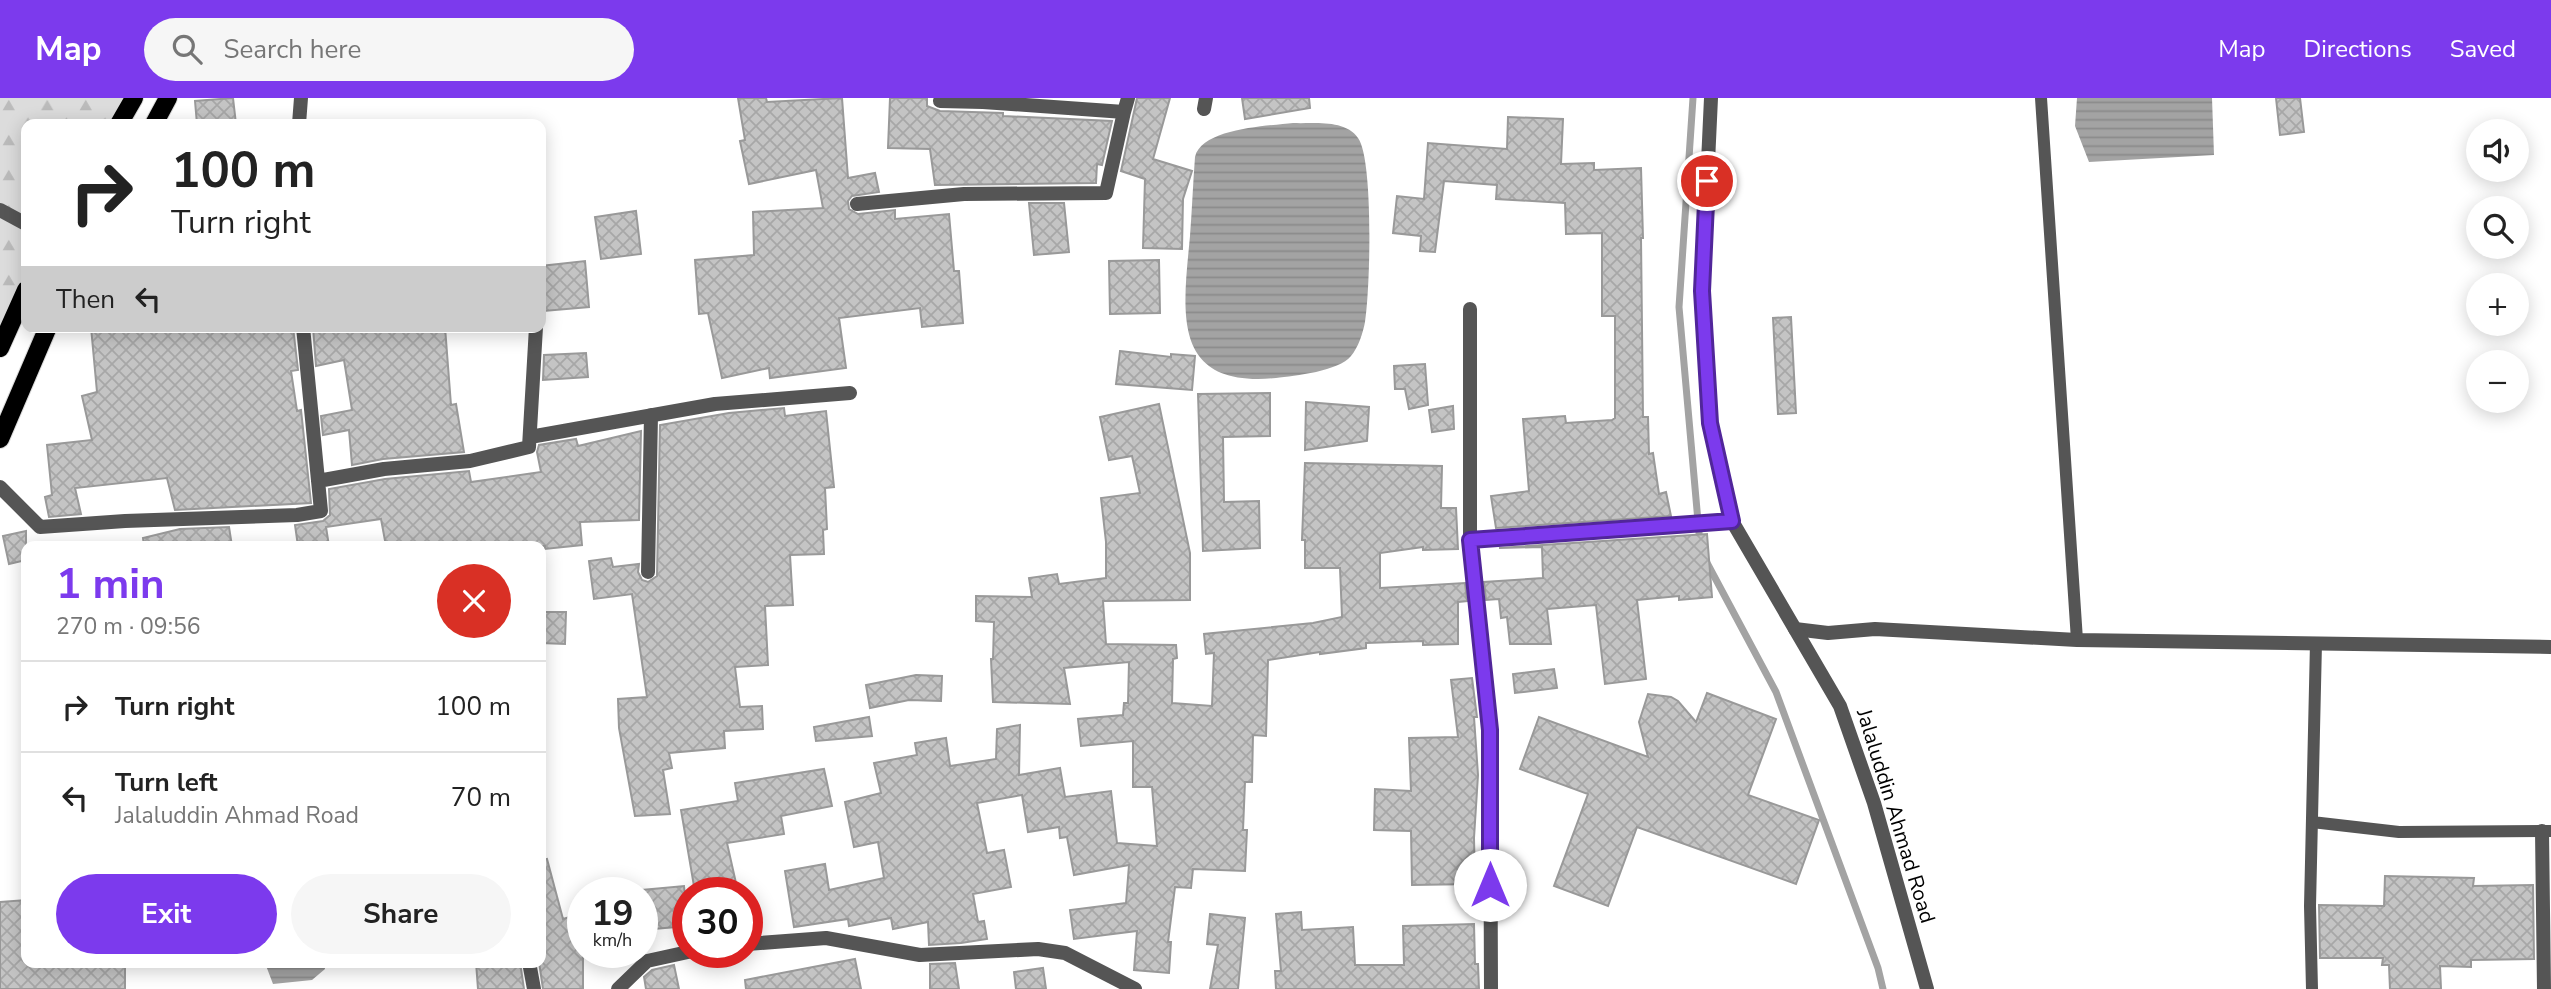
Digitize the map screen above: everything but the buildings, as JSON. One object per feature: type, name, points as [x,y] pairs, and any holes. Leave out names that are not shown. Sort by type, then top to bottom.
[{"type":"main road","points":[[157,119],[168,98]]},
{"type":"main road","points":[[122,119],[132,99]]},
{"type":"main road","points":[[0,348],[21,301]]},
{"type":"main road","points":[[0,439],[45,333]]},
{"type":"street","points":[[299,119],[301,98]]},
{"type":"street","name":"Jalaluddin Ahmad Road","points":[[1711,98],[1702,291],[1710,423],[1732,521],[1840,706],[1874,803],[1927,989]]},
{"type":"street","points":[[857,204],[964,194],[1106,194],[1126,105],[940,101]]},
{"type":"street","points":[[0,210],[21,221]]},
{"type":"street","points":[[1469,309],[1470,540],[1490,730],[1491,989]]},
{"type":"street","points":[[0,487],[40,527],[125,521],[297,516],[321,511],[304,333]]},
{"type":"street","points":[[318,481],[384,469],[470,461],[529,447],[536,333]]},
{"type":"street","points":[[530,437],[715,404],[850,393]]},
{"type":"street","points":[[648,572],[651,415]]},
{"type":"street","points":[[1470,540],[1732,521]]},
{"type":"street","points":[[1795,629],[1828,633],[1875,629],[2077,639],[2551,647]]},
{"type":"street","points":[[2544,989],[2547,831]]},
{"type":"street","points":[[763,943],[826,937],[920,955],[1038,949],[1065,953],[1135,989]]},
{"type":"street","points":[[618,989],[647,961],[672,956]]},
{"type":"street","points":[[530,968],[534,989]]},
{"type":"lane","points":[[2041,98],[2077,639]]},
{"type":"lane","points":[[2312,989],[2310,906],[2316,643]]},
{"type":"lane","points":[[2312,822],[2399,832],[2547,831]]},
{"type":"green space","points":[[0,98],[131,98],[119,119],[21,119],[21,301],[0,349]]},
{"type":"shaded area","points":[[2077,98],[2212,98],[2214,155],[2089,162],[2075,126]]},
{"type":"shaded area","points":[[1293,123],[1328,124],[1345,128],[1358,138],[1363,151],[1369,198],[1365,322],[1354,353],[1337,365],[1294,376],[1242,378],[1217,371],[1200,358],[1191,339],[1186,317],[1195,157],[1200,147],[1222,134],[1253,127]]},
{"type":"shaded area","points":[[267,968],[325,968],[312,980],[273,984]]},
{"type":"waterway","points":[[1693,98],[1679,307],[1700,544]]},
{"type":"waterway","points":[[1706,561],[1776,692],[1878,968],[1883,989]]},
{"type":"route","points":[[1490,885],[1490,730],[1470,540],[1732,521],[1710,423],[1702,291],[1707,181]]}]
